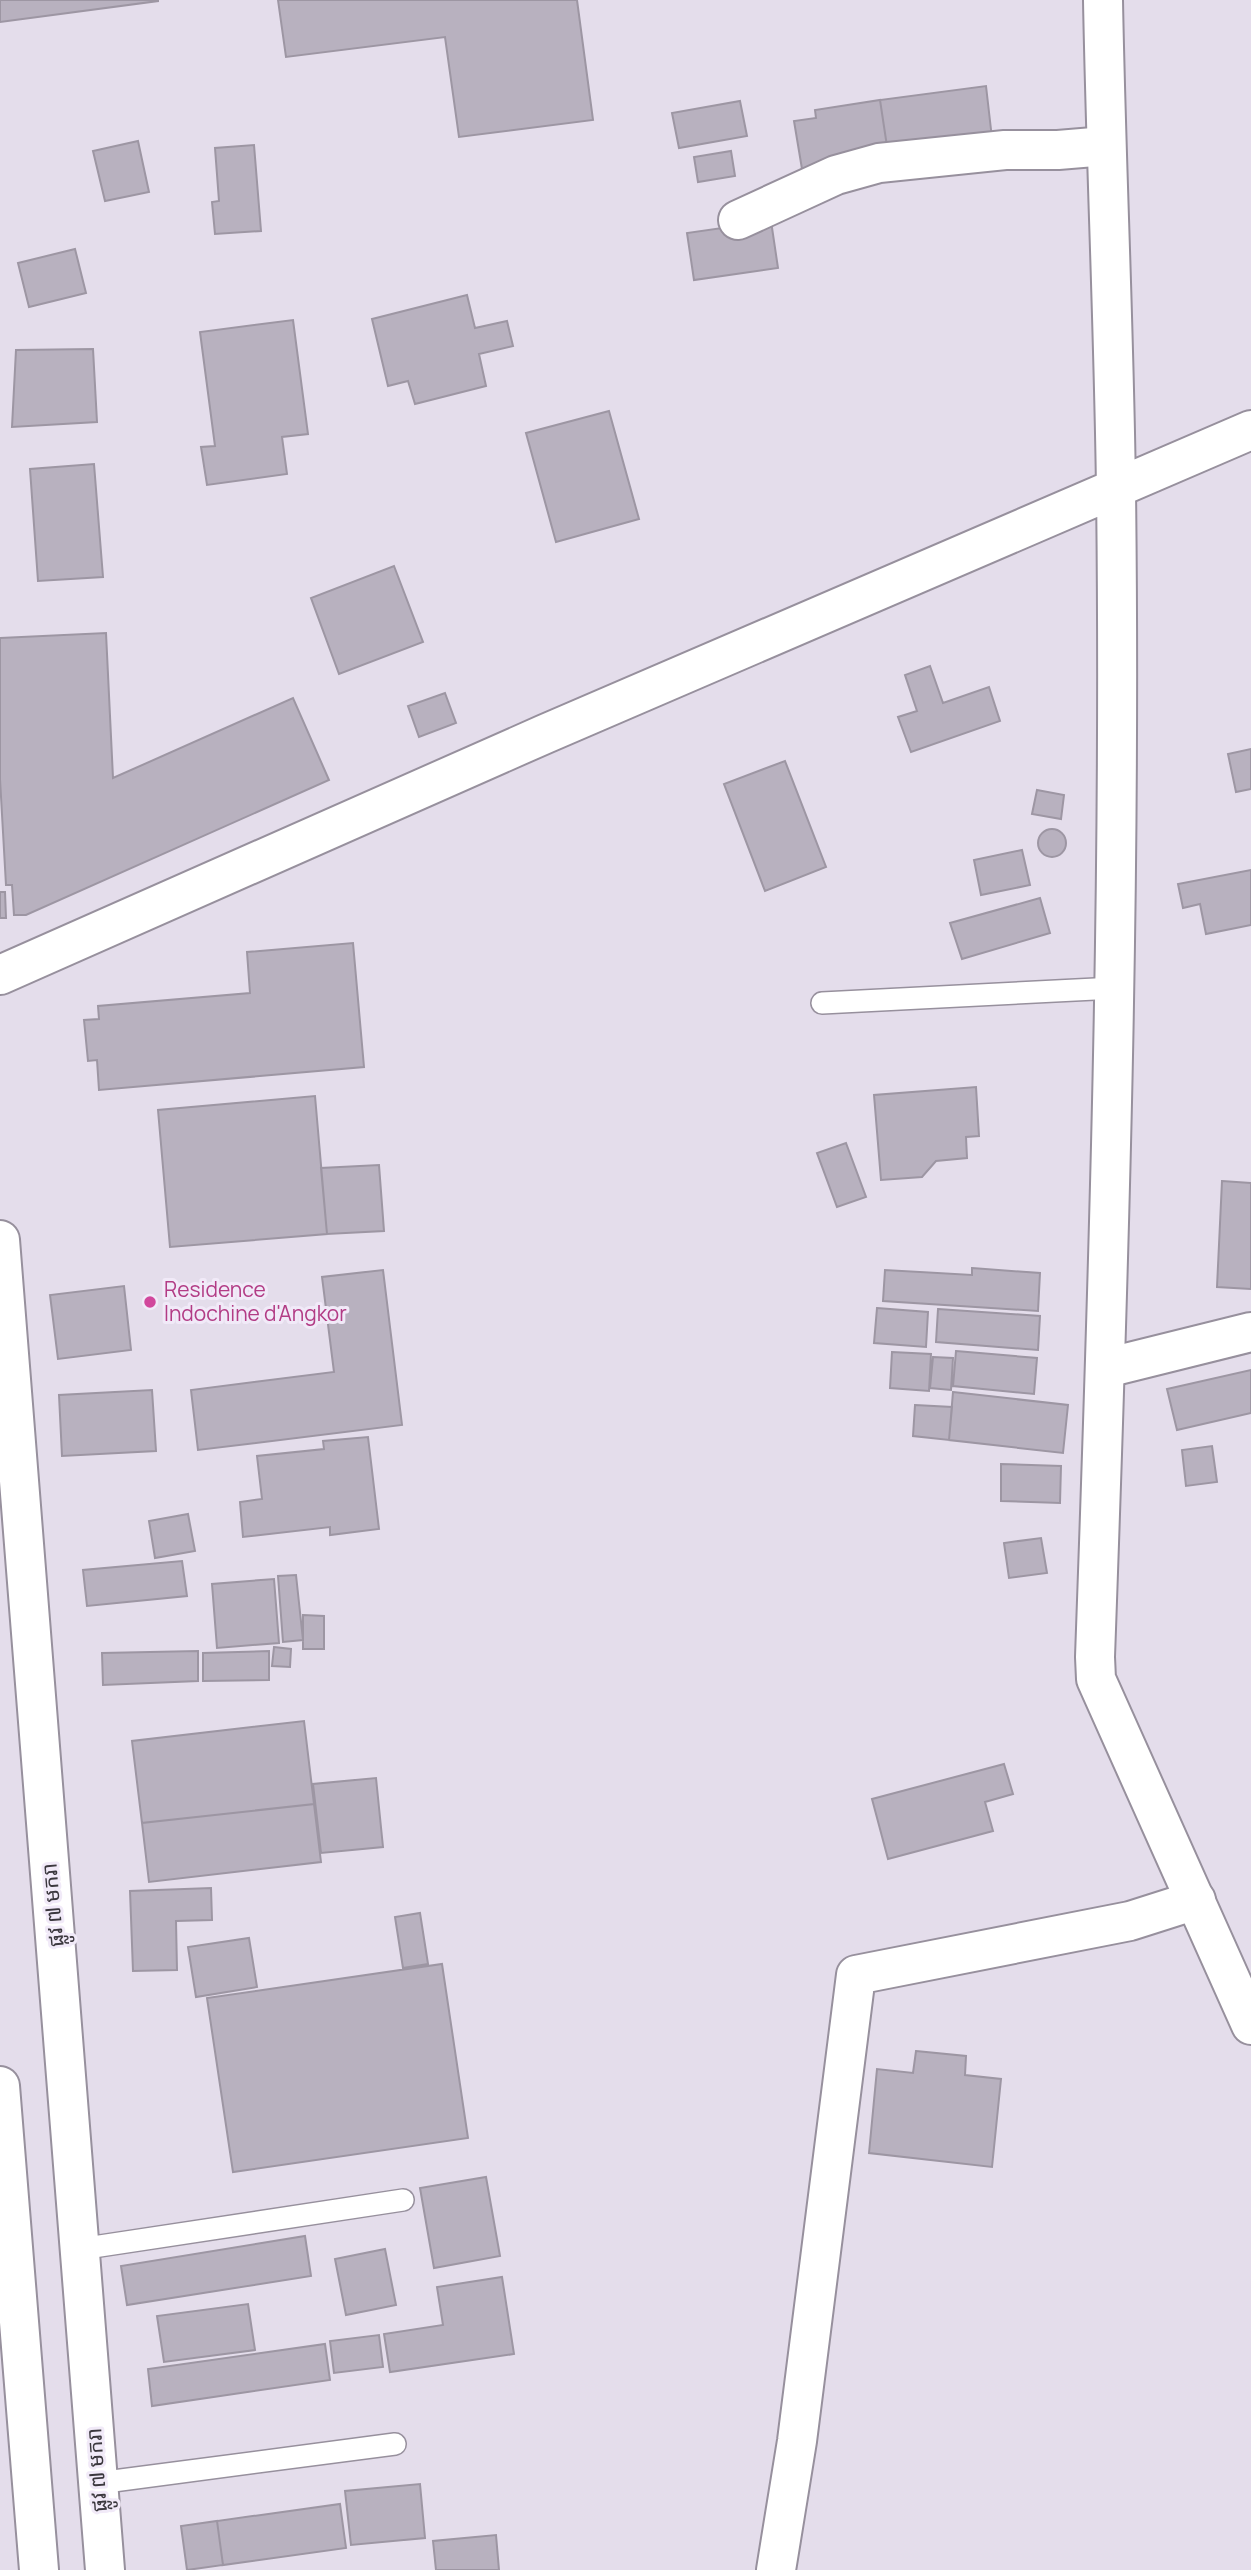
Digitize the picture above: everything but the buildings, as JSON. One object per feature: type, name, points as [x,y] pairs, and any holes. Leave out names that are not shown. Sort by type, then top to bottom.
[{"type":"street","points":[[1103,0],[1116,490],[1115,988],[1096,1679],[1251,2025]]},
{"type":"street","points":[[738,220],[836,175],[879,163],[1005,150],[1106,146]]},
{"type":"street","points":[[0,975],[545,734],[1251,430]]},
{"type":"street","name":"ផ្លូវ ៧ មករា","points":[[0,1240],[105,2570]]},
{"type":"street","points":[[1105,1368],[1251,1332]]},
{"type":"street","points":[[776,2570],[797,2441],[856,1975],[1130,1921],[1196,1900]]},
{"type":"street","points":[[0,2086],[39,2570]]},
{"type":"lane","points":[[822,1003],[1115,988]]},
{"type":"lane","points":[[80,2249],[403,2200]]},
{"type":"lane","points":[[98,2483],[396,2444]]},
{"type":"place","name":"Residence Indochine d'Angkor","points":[[150,1302]]}]
